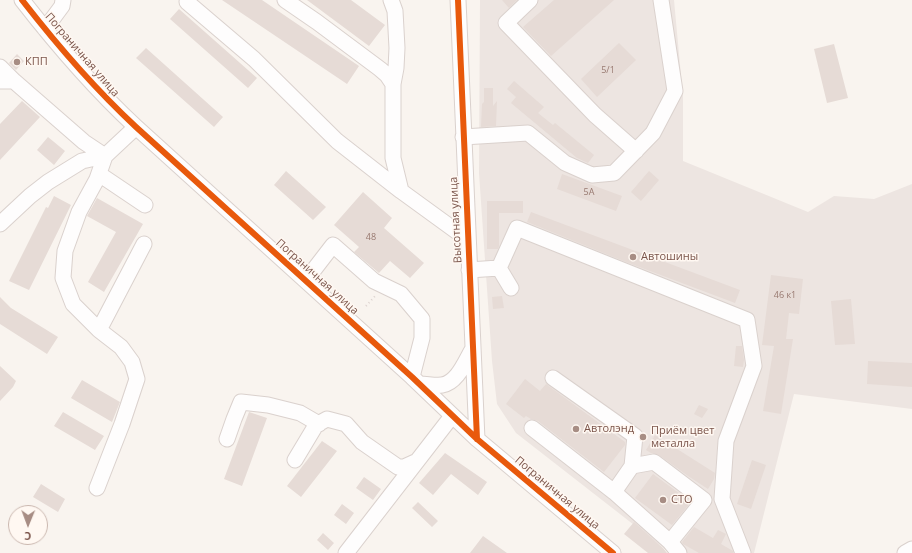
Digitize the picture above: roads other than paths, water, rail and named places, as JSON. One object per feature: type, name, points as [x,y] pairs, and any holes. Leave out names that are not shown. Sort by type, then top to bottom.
[{"type":"street","name":"Пограничная улица","points":[[22,0],[88,79],[136,127],[306,280],[477,439],[613,553]]},
{"type":"street","points":[[45,29],[62,6],[64,0]]},
{"type":"street","points":[[189,0],[187,2],[254,59],[337,141],[400,190],[467,239]]},
{"type":"street","points":[[285,0],[375,64],[393,84]]},
{"type":"street","points":[[391,0],[397,23],[396,68],[393,84],[393,158],[400,190]]},
{"type":"street","name":"Высотная улица","points":[[458,0],[467,239],[477,439]]},
{"type":"street","points":[[530,0],[506,23],[595,115],[636,150]]},
{"type":"street","points":[[463,137],[528,133],[565,163],[592,175],[614,173],[653,133],[675,91],[661,0]]},
{"type":"street","points":[[0,67],[7,81],[84,142],[105,156]]},
{"type":"street","points":[[97,488],[122,424],[136,379],[132,362],[121,347],[99,330],[73,304],[63,278],[65,251],[79,212],[99,174],[105,156],[136,127]]},
{"type":"street","points":[[2,217],[48,182],[82,161],[105,156]]},
{"type":"street","points":[[99,174],[145,205]]},
{"type":"street","points":[[499,268],[517,228],[747,320],[754,366],[726,441],[722,498],[743,553]]},
{"type":"street","points":[[99,330],[144,244]]},
{"type":"street","points":[[306,280],[333,245],[374,281],[401,294],[422,319],[422,338],[416,381],[441,385],[451,382],[457,376],[472,350]]},
{"type":"street","points":[[469,270],[499,268]]},
{"type":"street","points":[[499,268],[511,288]]},
{"type":"street","points":[[553,378],[634,436],[632,466],[614,492]]},
{"type":"street","points":[[227,439],[234,418],[242,402],[268,405],[300,413],[319,424]]},
{"type":"street","points":[[346,553],[452,416]]},
{"type":"street","points":[[295,460],[316,425],[328,419],[346,424],[362,442],[398,467],[404,467],[415,462]]},
{"type":"street","points":[[532,428],[614,492],[675,548],[704,500]]},
{"type":"street","points":[[632,466],[654,462],[704,500],[722,498]]},
{"type":"street","points":[[905,553],[912,549]]},
{"type":"place","name":"КПП","points":[[17,62]]},
{"type":"place","name":"Автошины","points":[[633,257]]},
{"type":"place","name":"Автолэнд","points":[[576,429]]},
{"type":"place","name":"Приём цвет металла","points":[[643,437]]},
{"type":"place","name":"СТО","points":[[663,500]]}]
